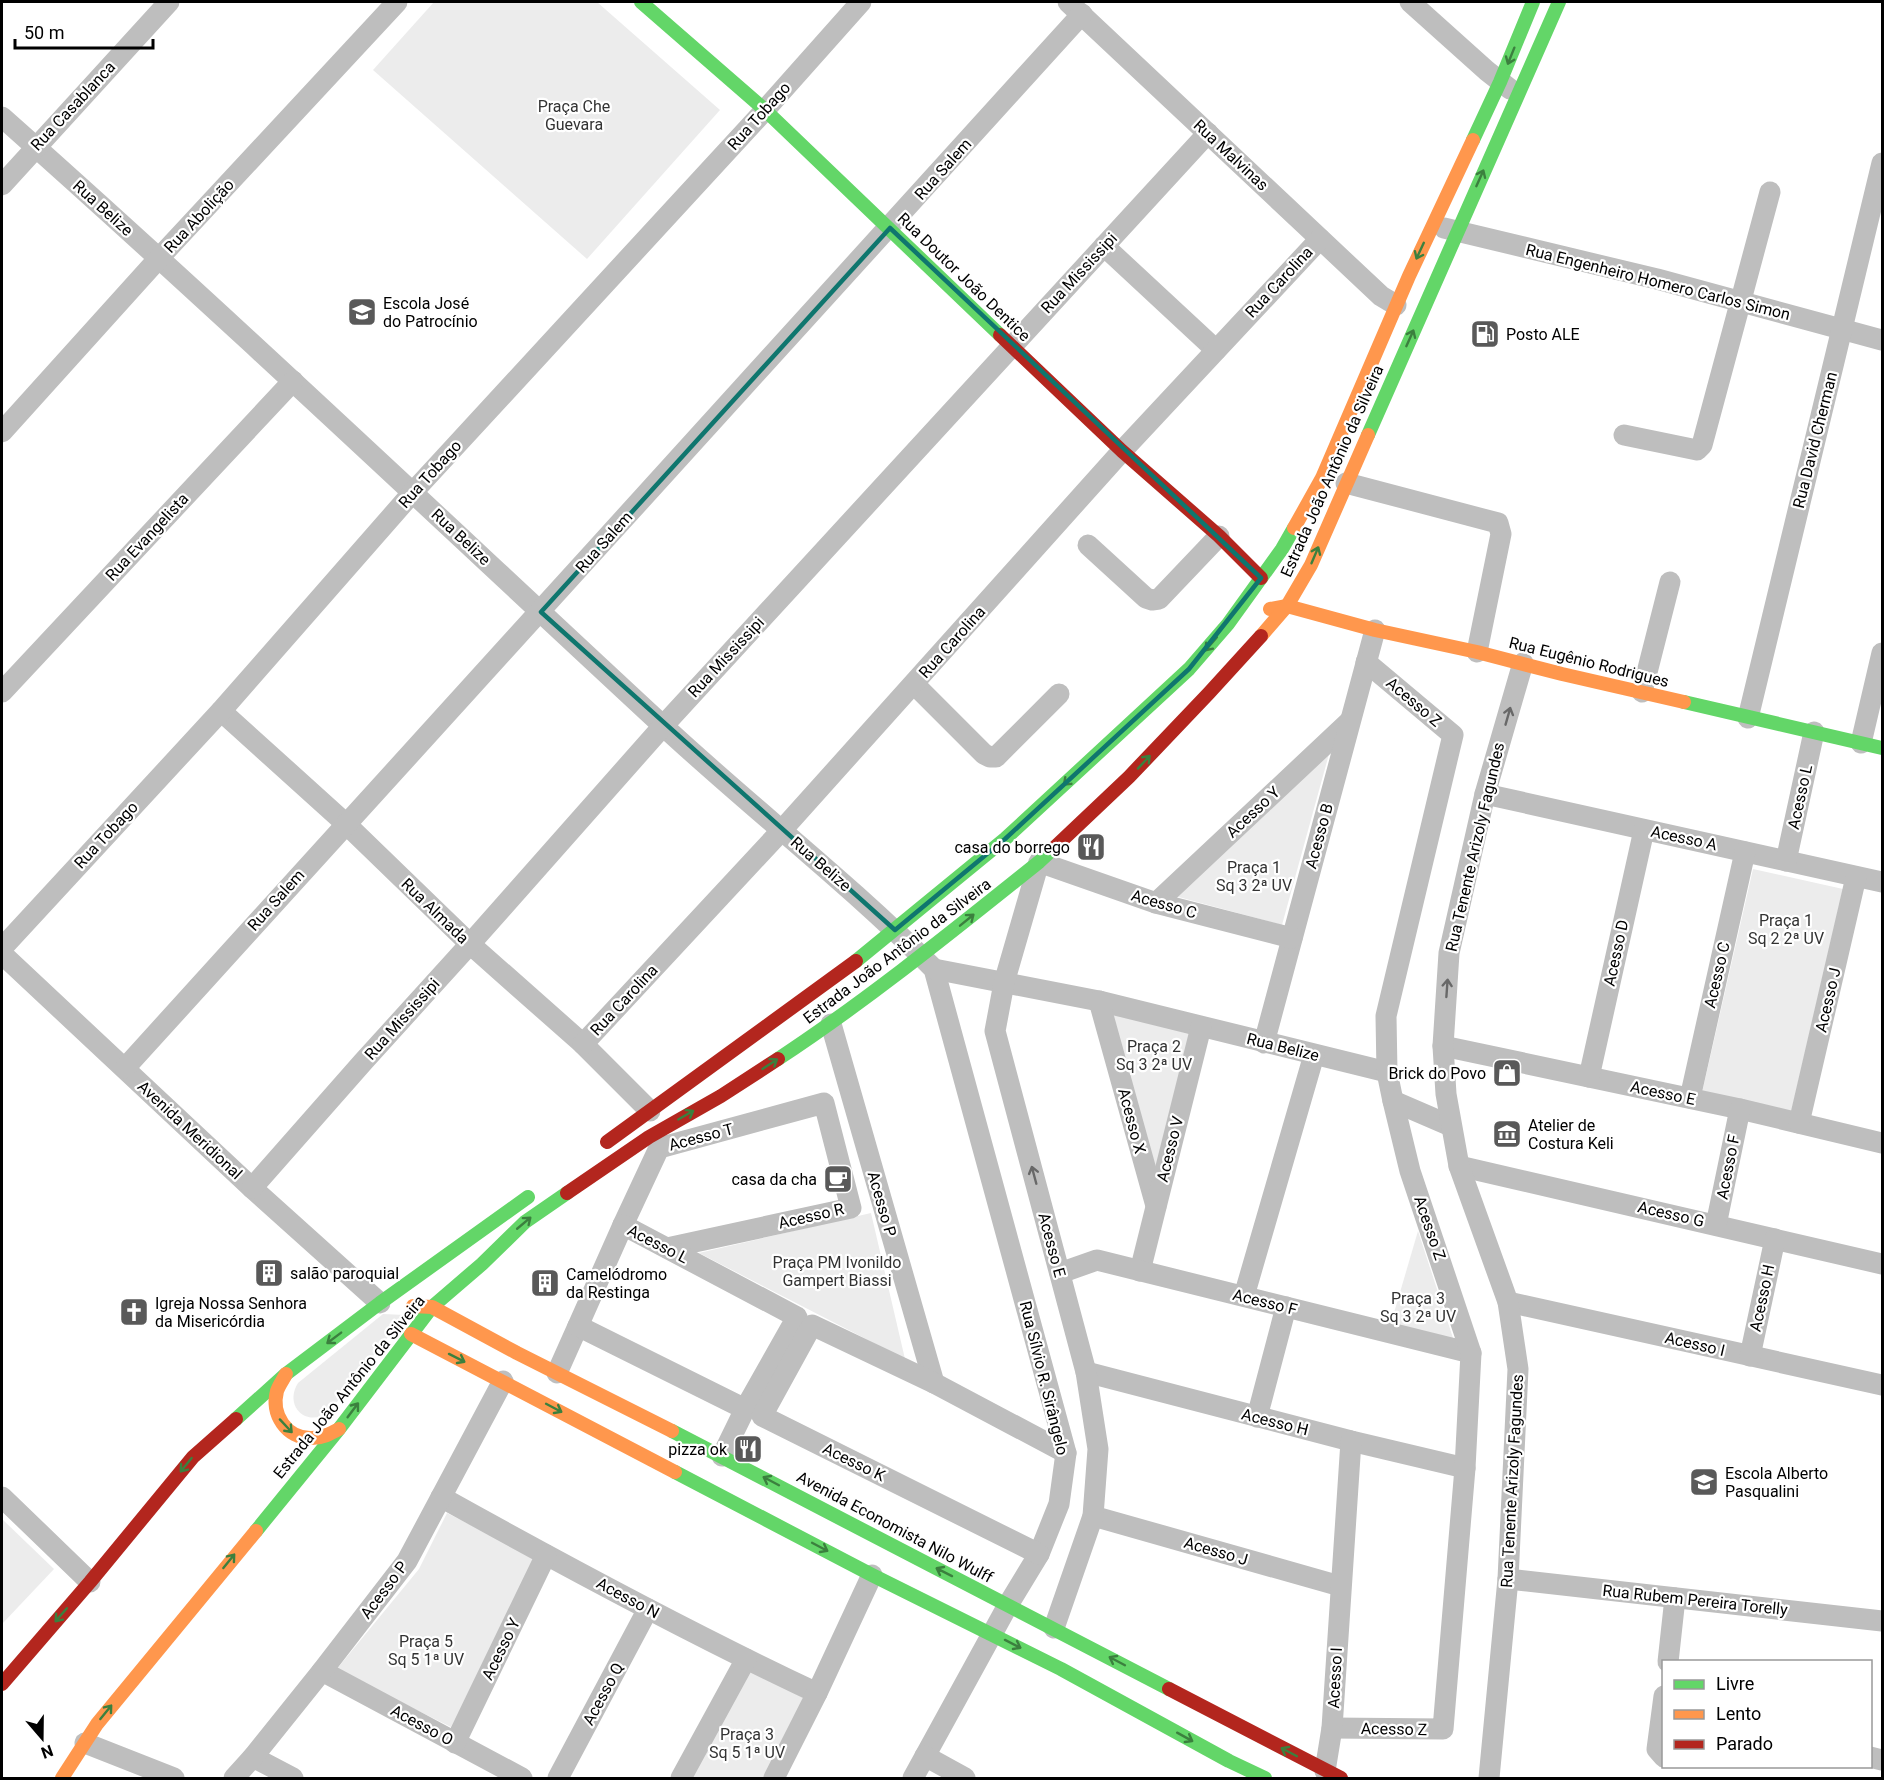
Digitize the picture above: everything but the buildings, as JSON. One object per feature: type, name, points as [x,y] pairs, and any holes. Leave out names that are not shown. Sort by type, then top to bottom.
[{"type":"main road","name":"Rua Doutor João Dentice","points":[[641,2],[765,110],[1122,451],[1219,536],[1261,578]]},
{"type":"main road","name":"Estrada João Antônio da Silveira","points":[[592,1152],[838,975],[1005,839],[1189,669],[1228,624],[1282,549],[1322,478],[1396,305],[1500,82],[1533,2]]},
{"type":"main road","name":"Estrada João Antônio da Silveira","points":[[62,1779],[97,1724],[339,1429],[432,1307],[482,1264],[525,1222],[654,1142],[831,1024],[928,963],[942,940],[1038,862],[1129,777],[1287,606],[1311,565],[1558,2]]},
{"type":"main road","points":[[1409,276],[1434,284]]},
{"type":"main road","points":[[1375,357],[1398,365]]},
{"type":"main road","points":[[1228,624],[1261,610],[1287,606]]},
{"type":"main road","name":"Rua Eugênio Rodrigues","points":[[1287,606],[1375,630],[1882,748]]},
{"type":"main road","points":[[961,893],[978,877],[1005,839]]},
{"type":"main road","points":[[932,927],[933,935],[942,940]]},
{"type":"main road","name":"Estrada João Antônio da Silveira","points":[[2,1684],[90,1582],[193,1456],[286,1374],[380,1303],[544,1187]]},
{"type":"main road","points":[[470,1294],[473,1278],[482,1264]]},
{"type":"main road","points":[[380,1303],[432,1307]]},
{"type":"main road","name":"Avenida Economista Nilo Wulff","points":[[432,1307],[517,1353],[1054,1628],[1333,1775]]},
{"type":"main road","points":[[471,1310],[479,1325],[490,1337]]},
{"type":"main road","points":[[411,1334],[872,1575],[1062,1669],[1227,1770],[1265,1779]]},
{"type":"main road","points":[[286,1374],[275,1395],[275,1407],[286,1428],[306,1439],[318,1439],[339,1429]]},
{"type":"street","name":"Rua Casablanca","points":[[2,185],[169,2]]},
{"type":"street","name":"Rua Abolição","points":[[2,432],[159,258],[398,2]]},
{"type":"street","name":"Rua Tobago","points":[[2,948],[221,711],[413,492],[765,110],[861,2]]},
{"type":"street","points":[[1410,2],[1500,82],[1518,95]]},
{"type":"street","name":"Rua Malvinas","points":[[1075,8],[1380,296],[1396,305]]},
{"type":"street","name":"Rua Salem","points":[[125,1068],[890,228],[1075,8]]},
{"type":"street","name":"Rua Belize","points":[[2,117],[293,381],[663,726],[895,930],[928,963],[1004,982],[1099,1001],[1387,1072]]},
{"type":"street","name":"Rua Mississipi","points":[[252,1188],[663,726],[1208,133]]},
{"type":"street","name":"Rua David Cherman","points":[[1748,718],[1882,163]]},
{"type":"street","points":[[1624,435],[1697,450],[1702,445],[1770,192]]},
{"type":"street","name":"Rua Engenheiro Homero Carlos Simon","points":[[1433,225],[1657,279],[1882,340]]},
{"type":"street","name":"Rua Carolina","points":[[583,1044],[782,830],[1122,451],[1320,239]]},
{"type":"street","points":[[1104,246],[1216,350]]},
{"type":"street","name":"Rua Evangelista","points":[[2,692],[293,381]]},
{"type":"street","points":[[1347,483],[1498,523],[1501,534],[1477,652]]},
{"type":"street","points":[[1088,545],[1146,598],[1152,600],[1159,599],[1219,536]]},
{"type":"street","points":[[1642,692],[1670,582]]},
{"type":"street","name":"Acesso B","points":[[1264,1043],[1375,630]]},
{"type":"street","points":[[1861,743],[1882,653]]},
{"type":"street","name":"Acesso Z","points":[[1332,1728],[1443,1729],[1465,1468],[1471,1353],[1410,1171],[1387,1072],[1386,1016],[1453,735],[1366,662]]},
{"type":"street","name":"Rua Tenente Arizoly Fagundes","points":[[1489,1779],[1508,1579],[1518,1369],[1508,1302],[1459,1166],[1446,1094],[1443,1046],[1449,953],[1485,794],[1523,663]]},
{"type":"street","points":[[914,684],[984,754],[990,757],[996,757],[1059,694]]},
{"type":"street","name":"Rua Almada","points":[[221,711],[345,824],[470,944],[583,1044],[650,1111]]},
{"type":"street","name":"Acesso Y","points":[[1156,903],[1350,721]]},
{"type":"street","name":"Acesso L","points":[[1786,861],[1814,732]]},
{"type":"street","name":"Acesso A","points":[[1485,794],[1882,882]]},
{"type":"street","name":"Acesso D","points":[[1589,1077],[1644,830]]},
{"type":"street","name":"Acesso C","points":[[1690,1098],[1745,852]]},
{"type":"street","name":"Acesso C","points":[[1038,862],[1156,903],[1292,938]]},
{"type":"street","name":"Acesso E","points":[[1038,862],[1004,982],[995,1031],[1086,1372],[1098,1449],[1093,1516],[1054,1628]]},
{"type":"street","name":"Acesso J","points":[[1799,1123],[1856,877]]},
{"type":"street","name":"Avenida Meridional","points":[[2,954],[252,1188],[380,1303]]},
{"type":"street","name":"Rua Sílvio R. Sirângelo","points":[[913,1779],[1008,1605],[1039,1554],[1059,1504],[1066,1453],[928,963]]},
{"type":"street","name":"Acesso X","points":[[1099,1001],[1156,1206]]},
{"type":"street","name":"Acesso P","points":[[831,1024],[934,1383]]},
{"type":"street","name":"Acesso V","points":[[1140,1271],[1201,1027]]},
{"type":"street","name":"Acesso E","points":[[1443,1046],[1740,1109],[1882,1143]]},
{"type":"street","points":[[1244,1296],[1314,1055]]},
{"type":"street","points":[[1393,1101],[1451,1126]]},
{"type":"street","name":"Acesso T","points":[[623,1225],[654,1142],[824,1103]]},
{"type":"street","name":"Acesso R","points":[[667,1248],[851,1208],[824,1103]]},
{"type":"street","name":"Acesso F","points":[[1716,1225],[1740,1109]]},
{"type":"street","name":"Acesso G","points":[[1459,1166],[1882,1264]]},
{"type":"street","name":"Acesso L","points":[[557,1373],[623,1225],[804,1321]]},
{"type":"street","name":"Acesso H","points":[[1750,1356],[1775,1239]]},
{"type":"street","name":"Acesso F","points":[[1060,1272],[1097,1260],[1471,1353]]},
{"type":"street","name":"Acesso I","points":[[1508,1302],[1882,1385]]},
{"type":"street","points":[[1257,1417],[1286,1307]]},
{"type":"street","points":[[722,1456],[745,1409],[804,1321],[934,1383],[1066,1453]]},
{"type":"street","name":"Acesso K","points":[[804,1321],[762,1416],[1039,1554]]},
{"type":"street","points":[[578,1326],[745,1409]]},
{"type":"street","name":"Acesso H","points":[[1086,1372],[1351,1441],[1465,1468]]},
{"type":"street","name":"Acesso P","points":[[234,1779],[407,1561],[503,1381]]},
{"type":"street","name":"Acesso I","points":[[1333,1775],[1332,1728],[1351,1441]]},
{"type":"street","points":[[2,1497],[90,1582]]},
{"type":"street","name":"Acesso N","points":[[441,1497],[648,1609],[817,1694]]},
{"type":"street","name":"Acesso J","points":[[1093,1516],[1340,1586]]},
{"type":"street","name":"Acesso Y","points":[[455,1743],[546,1555]]},
{"type":"street","points":[[774,1779],[817,1694],[872,1575]]},
{"type":"street","name":"Rua Rubem Pereira Torelly","points":[[1508,1579],[1882,1621]]},
{"type":"street","points":[[1668,1660],[1675,1598]]},
{"type":"street","name":"Acesso Q","points":[[558,1779],[648,1609]]},
{"type":"street","points":[[681,1779],[746,1659]]},
{"type":"street","name":"Acesso O","points":[[322,1671],[522,1779]]},
{"type":"street","points":[[1662,1711],[1657,1749],[1662,1755]]},
{"type":"street","points":[[85,1743],[174,1779]]},
{"type":"street","points":[[925,1756],[965,1779]]},
{"type":"street","points":[[253,1757],[293,1779]]},
{"type":"highlighted area","points":[[890,228],[1261,578],[1189,669],[1005,839],[895,930],[541,612]]},
{"type":"green space","name":"Praça Che Guevara","points":[[434,2],[597,2],[720,110],[587,259],[373,70]]},
{"type":"green space","name":"Praça 1 Sq 3 2ª UV","points":[[1329,754],[1282,925],[1175,896]]},
{"type":"green space","name":"Praça 1 Sq 2 2ª UV","points":[[1753,869],[1843,889],[1791,1113],[1702,1093]]},
{"type":"green space","name":"Praça 2 Sq 3 2ª UV","points":[[1111,1014],[1190,1032],[1155,1176]]},
{"type":"green space","name":"Praça PM Ivonildo Gampert Biassi","points":[[871,1213],[905,1359],[699,1253]]},
{"type":"green space","name":"Praça 3 Sq 3 2ª UV","points":[[1418,1231],[1454,1341],[1391,1323]]},
{"type":"green space","points":[[383,1314],[405,1315],[330,1411],[314,1418],[300,1413],[294,1400],[294,1392],[298,1383]]},
{"type":"green space","name":"Praça 5 Sq 5 1ª UV","points":[[447,1513],[536,1558],[451,1727],[336,1670],[419,1569]]},
{"type":"green space","points":[[2,1519],[54,1569],[2,1624]]},
{"type":"green space","name":"Praça 3 Sq 5 1ª UV","points":[[748,1669],[806,1699],[766,1778],[691,1778]]},
{"type":"traffic: fast","points":[[641,2],[765,110],[1000,335]]},
{"type":"traffic: fast","points":[[1473,140],[1533,2]]},
{"type":"traffic: fast","points":[[1368,435],[1559,2]]},
{"type":"traffic: fast","points":[[856,961],[1005,839],[1189,669],[1228,624],[1282,549],[1294,528]]},
{"type":"traffic: fast","points":[[1684,702],[1882,748]]},
{"type":"traffic: fast","points":[[778,1059],[911,964],[1054,848]]},
{"type":"traffic: fast","points":[[256,1531],[339,1429],[432,1307],[482,1264],[525,1222],[567,1193]]},
{"type":"traffic: fast","points":[[236,1419],[286,1374],[380,1303],[528,1197]]},
{"type":"traffic: fast","points":[[672,1431],[1169,1689]]},
{"type":"traffic: fast","points":[[675,1472],[872,1575],[1061,1669],[1229,1761],[1265,1778]]},
{"type":"traffic: slow","points":[[1294,528],[1322,478],[1409,276],[1473,140]]},
{"type":"traffic: slow","points":[[1261,636],[1287,606],[1311,565],[1368,435]]},
{"type":"traffic: slow","points":[[1270,609],[1287,606],[1375,630],[1684,702]]},
{"type":"traffic: slow","points":[[413,1306],[432,1307],[517,1353],[672,1431]]},
{"type":"traffic: slow","points":[[411,1334],[675,1472]]},
{"type":"traffic: slow","points":[[286,1374],[278,1389],[276,1400],[276,1408],[282,1424],[295,1434],[312,1438],[339,1429]]},
{"type":"traffic: slow","points":[[62,1778],[97,1724],[256,1531]]},
{"type":"traffic: jam","points":[[1000,335],[1122,451],[1219,536],[1261,578]]},
{"type":"traffic: jam","points":[[1054,848],[1129,777],[1261,636]]},
{"type":"traffic: jam","points":[[607,1142],[856,961]]},
{"type":"traffic: jam","points":[[567,1193],[649,1137],[721,1096],[778,1059]]},
{"type":"traffic: jam","points":[[2,1684],[193,1457],[236,1419]]},
{"type":"traffic: jam","points":[[1169,1689],[1341,1778]]},
{"type":"place","name":"Escola José do Patrocínio","points":[[362,312]]},
{"type":"place","name":"Posto ALE","points":[[1485,334]]},
{"type":"place","name":"casa do borrego","points":[[1091,847]]},
{"type":"place","name":"Brick do Povo","points":[[1507,1073]]},
{"type":"place","name":"Atelier de Costura Keli","points":[[1507,1134]]},
{"type":"place","name":"casa da cha","points":[[838,1179]]},
{"type":"place","name":"salão paroquial","points":[[269,1273]]},
{"type":"place","name":"Camelódromo da Restinga","points":[[545,1283]]},
{"type":"place","name":"Igreja Nossa Senhora da Misericórdia","points":[[134,1312]]},
{"type":"place","name":"pizza ok","points":[[748,1449]]},
{"type":"place","name":"Escola Alberto Pasqualini","points":[[1704,1482]]}]
